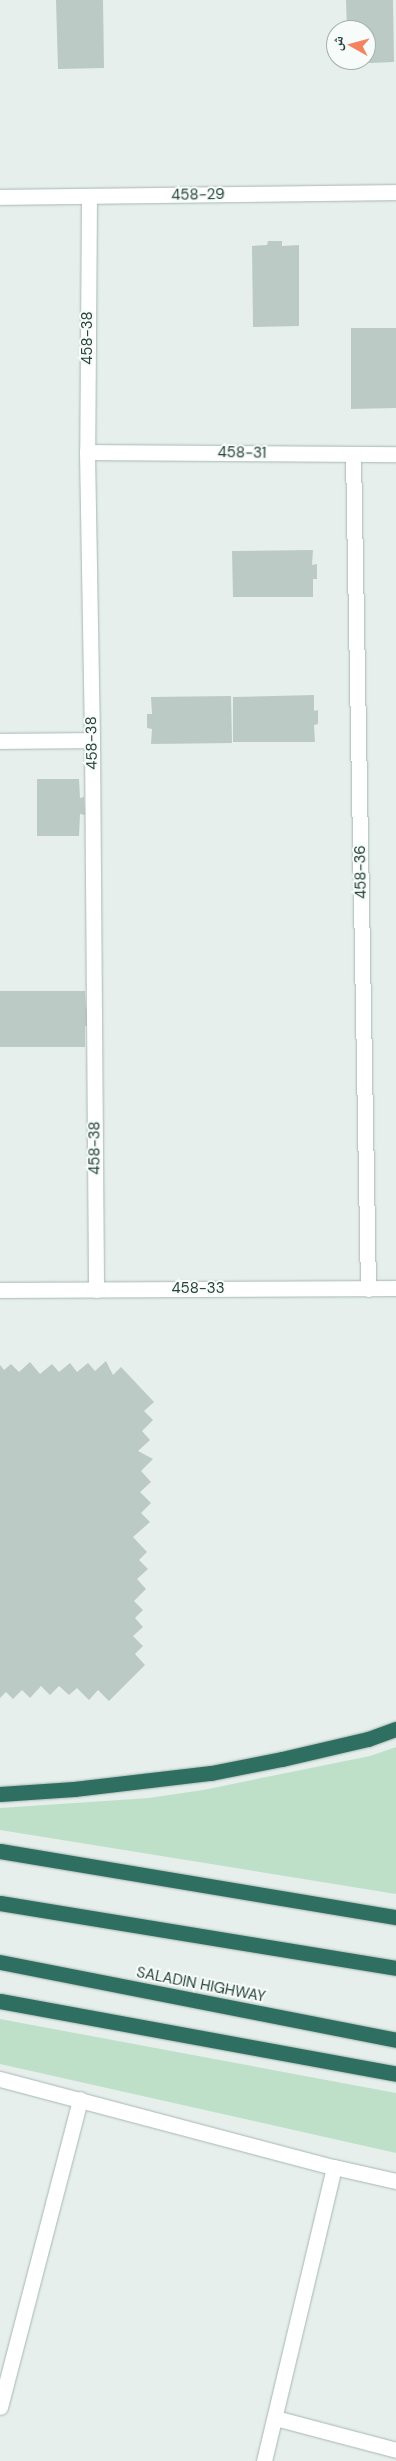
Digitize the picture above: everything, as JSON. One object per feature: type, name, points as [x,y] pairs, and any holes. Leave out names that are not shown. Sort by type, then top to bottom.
[{"type":"highway","points":[[0,1794],[74,1789],[211,1773],[301,1755],[368,1739],[396,1729]]},
{"type":"highway","points":[[0,1851],[396,1917]]},
{"type":"highway","points":[[0,1903],[396,1968]]},
{"type":"highway","name":"SALADIN HIGHWAY","points":[[0,1962],[396,2040]]},
{"type":"highway","points":[[0,2001],[396,2074]]},
{"type":"street","name":"458-29","points":[[0,197],[396,192]]},
{"type":"street","name":"458-38","points":[[89,197],[87,452],[92,740],[96,1290]]},
{"type":"street","name":"458-31","points":[[87,452],[396,454]]},
{"type":"street","name":"458-36","points":[[353,454],[368,1289]]},
{"type":"street","points":[[0,741],[92,740]]},
{"type":"street","name":"458-33","points":[[0,1290],[396,1288]]},
{"type":"street","points":[[0,2079],[334,2167],[396,2181]]},
{"type":"street","points":[[0,2407],[6,2361],[80,2100]]},
{"type":"street","points":[[264,2461],[334,2167]]},
{"type":"street","points":[[275,2418],[396,2450]]},
{"type":"green space","points":[[396,1747],[396,1894],[0,1830],[0,1808],[149,1798],[203,1790],[370,1756]]},
{"type":"green space","points":[[0,2019],[396,2093],[396,2153],[0,2064]]},
{"type":"building","points":[[56,0],[103,0],[104,68],[58,69]]},
{"type":"building","points":[[346,0],[393,0],[394,62],[376,63],[376,20],[347,20]]},
{"type":"building","points":[[268,241],[282,241],[282,246],[299,245],[299,326],[253,327],[252,246],[267,245]]},
{"type":"building","points":[[351,328],[396,328],[396,408],[351,409]]},
{"type":"building","points":[[313,550],[312,565],[317,564],[317,579],[313,579],[313,597],[233,597],[232,551]]},
{"type":"building","points":[[314,695],[314,711],[318,710],[318,724],[314,725],[315,742],[233,742],[233,697]]},
{"type":"building","points":[[231,696],[232,743],[151,744],[152,729],[147,728],[147,714],[152,714],[151,697]]},
{"type":"building","points":[[37,779],[79,779],[80,798],[84,797],[85,815],[80,814],[79,836],[37,836]]},
{"type":"building","points":[[0,991],[85,991],[86,1009],[90,1009],[90,1026],[85,1026],[85,1047],[0,1047]]},
{"type":"building","points":[[106,1361],[113,1375],[121,1367],[154,1402],[144,1411],[153,1420],[142,1431],[150,1440],[138,1451],[153,1459],[141,1471],[151,1482],[140,1492],[151,1503],[141,1513],[150,1522],[133,1537],[147,1552],[139,1560],[148,1569],[137,1579],[146,1589],[134,1601],[143,1610],[135,1618],[143,1627],[133,1636],[143,1646],[135,1654],[145,1665],[109,1701],[98,1690],[89,1700],[77,1688],[69,1695],[59,1686],[50,1695],[41,1686],[30,1698],[22,1690],[13,1699],[6,1692],[0,1698],[0,1365],[4,1370],[11,1364],[19,1372],[30,1362],[40,1374],[52,1364],[59,1372],[70,1363],[77,1372],[88,1363],[95,1371]]}]
